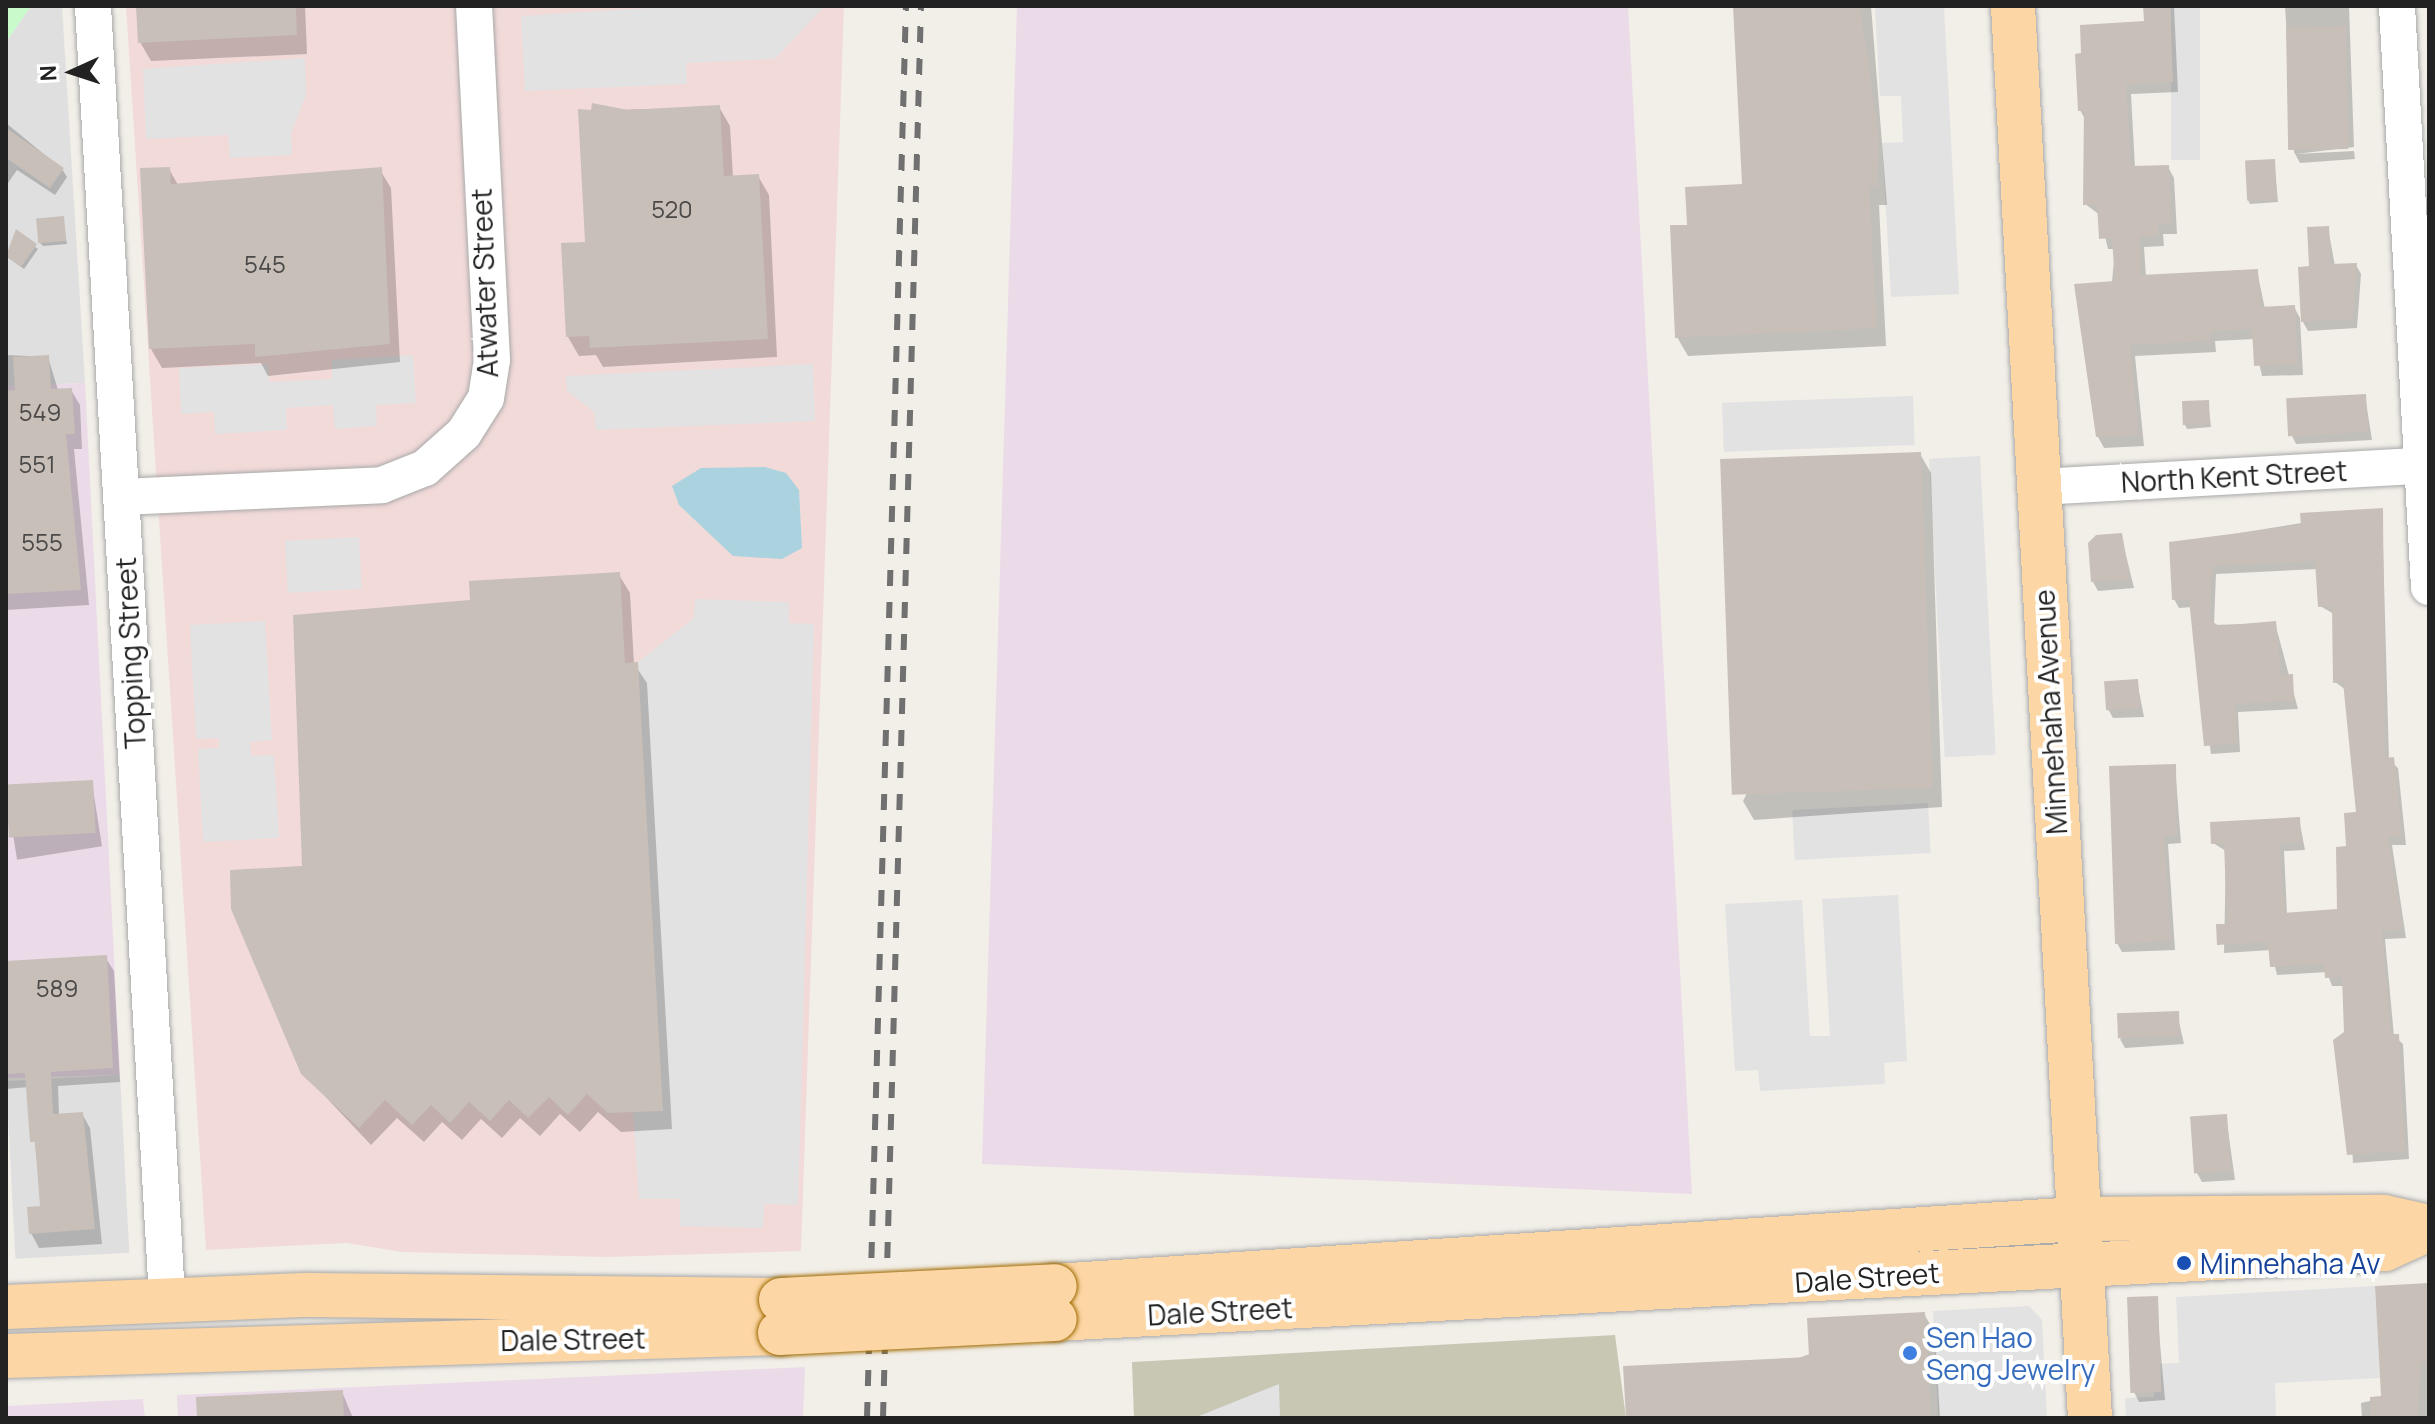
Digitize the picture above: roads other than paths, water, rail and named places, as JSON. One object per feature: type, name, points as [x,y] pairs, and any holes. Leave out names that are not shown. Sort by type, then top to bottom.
[{"type":"main road","name":"Minnehaha Avenue","points":[[2013,6],[2078,1265],[2090,1418]]},
{"type":"main road","name":"Dale Street","points":[[1055,1302],[2076,1219],[2384,1217],[2429,1228]]},
{"type":"main road","name":"Dale Street","points":[[6,1356],[1055,1302],[2078,1265],[2385,1249],[2429,1228]]},
{"type":"main road","name":"Dale Street","points":[[6,1307],[167,1299],[781,1316]]},
{"type":"street","name":"Topping Street","points":[[93,6],[167,1299]]},
{"type":"street","name":"Atwater Street","points":[[121,497],[382,485],[425,468],[464,433],[486,398],[492,360],[474,6]]},
{"type":"street","points":[[2397,6],[2425,465],[2429,587]]},
{"type":"street","name":"North Kent Street","points":[[2039,487],[2425,465]]},
{"type":"water","points":[[765,467],[786,473],[799,490],[802,548],[782,559],[733,556],[679,505],[672,486],[701,468]]},
{"type":"railway","points":[[867,1418],[906,6]]},
{"type":"railway","points":[[883,1418],[921,6]]},
{"type":"place","name":"Minnehaha Av","points":[[2184,1263]]},
{"type":"place","name":"Sen Hao Seng Jewelry","points":[[1910,1353]]}]
